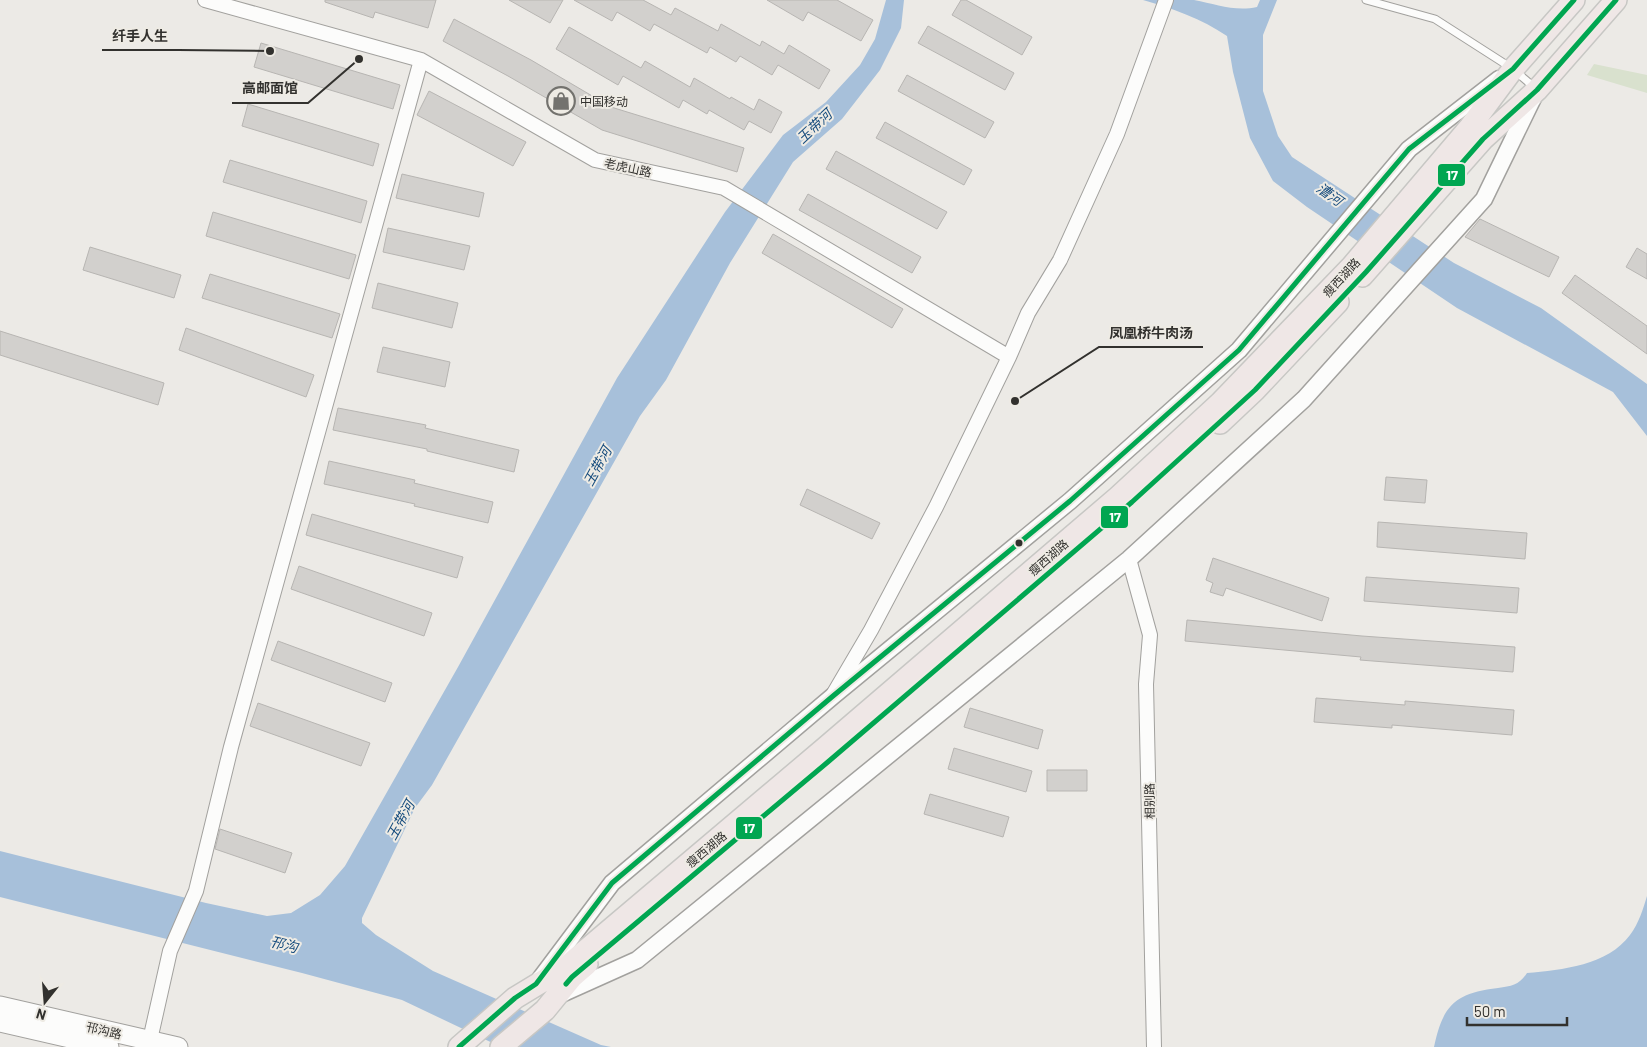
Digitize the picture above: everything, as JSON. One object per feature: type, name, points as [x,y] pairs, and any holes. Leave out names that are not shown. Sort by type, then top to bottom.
[{"type":"main road","name":"瘦西湖路","points":[[1408,213],[1513,69],[1574,0]]},
{"type":"main road","name":"瘦西湖路","points":[[501,1047],[551,1003],[572,977],[822,767],[1132,502],[1255,390],[1408,213],[1483,139],[1537,90],[1616,0]]},
{"type":"main road","name":"瘦西湖路","points":[[461,1045],[515,998],[573,960],[818,755],[1118,497],[1220,403],[1359,269]]},
{"type":"main road","name":"邗沟路","points":[[0,1006],[178,1047]]},
{"type":"main road","name":"邗沟路","points":[[0,1022],[109,1047]]},
{"type":"street","name":"老虎山路","points":[[204,0],[421,60],[595,160],[724,188],[1009,356]]},
{"type":"street","points":[[833,696],[871,630],[936,507],[1028,313],[1060,260],[1117,134],[1164,6]]},
{"type":"street","points":[[150,1040],[170,951],[196,891],[231,747],[421,60]]},
{"type":"street","points":[[536,984],[612,883],[833,696],[1070,501],[1239,350],[1409,149],[1513,69]]},
{"type":"street","points":[[551,1003],[637,960],[1129,559],[1304,399],[1484,199],[1537,90]]},
{"type":"street","name":"相别路","points":[[1129,559],[1150,635],[1146,684],[1154,1047]]},
{"type":"lane","points":[[1366,0],[1435,19],[1513,69],[1537,90]]},
{"type":"green space","points":[[1594,64],[1647,75],[1647,93],[1587,75]]},
{"type":"water","points":[[886,0],[904,0],[901,28],[880,70],[842,119],[793,162],[730,263],[666,380],[640,416],[432,785],[415,808],[362,918],[362,923],[376,935],[433,971],[601,1045],[611,1047],[501,1047],[402,1000],[0,897],[0,851],[206,903],[267,916],[291,913],[320,895],[345,866],[458,667],[617,378],[725,212],[783,135],[826,102],[860,65],[875,39]]},
{"type":"water","name":"漕河","points":[[1143,0],[1194,0],[1241,9],[1257,7],[1260,0],[1277,0],[1263,35],[1263,91],[1278,136],[1292,157],[1454,263],[1541,308],[1647,384],[1647,436],[1613,392],[1457,308],[1307,207],[1273,181],[1250,138],[1233,72],[1227,36],[1207,24],[1186,15]]},
{"type":"water","points":[[1647,896],[1647,1047],[1434,1047],[1447,1011],[1461,998],[1471,993],[1515,984],[1527,973],[1569,968],[1610,953],[1630,935],[1640,916]]},
{"type":"building","points":[[325,0],[436,0],[428,28],[375,12],[373,18],[325,2]]},
{"type":"building","points":[[509,0],[563,0],[550,23]]},
{"type":"building","points":[[574,0],[643,0],[671,15],[675,8],[718,31],[721,24],[760,46],[762,41],[784,54],[789,45],[830,70],[819,89],[778,65],[772,75],[740,56],[736,62],[710,47],[707,53],[654,24],[650,31],[617,12],[612,21]]},
{"type":"building","points":[[767,0],[837,0],[873,20],[861,41],[808,12],[803,21]]},
{"type":"building","points":[[961,0],[966,0],[1032,37],[1022,55],[952,15]]},
{"type":"building","points":[[454,19],[531,60],[611,107],[744,148],[737,172],[602,130],[443,41]]},
{"type":"building","points":[[928,26],[1014,73],[1005,90],[918,43]]},
{"type":"building","points":[[569,27],[641,68],[645,61],[690,87],[694,78],[730,99],[731,97],[754,110],[759,99],[782,112],[771,133],[749,121],[744,130],[709,110],[707,114],[683,100],[679,108],[623,76],[618,85],[556,49]]},
{"type":"building","points":[[261,43],[400,85],[393,109],[254,67]]},
{"type":"building","points":[[907,75],[994,122],[985,138],[898,91]]},
{"type":"building","points":[[429,91],[526,142],[513,166],[417,115]]},
{"type":"building","points":[[248,104],[379,144],[373,166],[242,126]]},
{"type":"building","points":[[885,122],[972,170],[964,185],[876,138]]},
{"type":"building","points":[[836,151],[947,212],[937,229],[826,169]]},
{"type":"building","points":[[230,160],[367,201],[361,223],[223,182]]},
{"type":"building","points":[[402,174],[484,193],[479,217],[396,198]]},
{"type":"building","points":[[808,194],[921,257],[912,273],[799,210]]},
{"type":"building","points":[[213,212],[356,255],[349,279],[206,236]]},
{"type":"building","points":[[1480,219],[1559,257],[1549,277],[1465,237]]},
{"type":"building","points":[[388,228],[470,246],[464,270],[383,252]]},
{"type":"building","points":[[773,234],[903,309],[892,328],[762,253]]},
{"type":"building","points":[[90,247],[181,275],[174,298],[83,270]]},
{"type":"building","points":[[1637,248],[1647,254],[1647,279],[1626,267]]},
{"type":"building","points":[[210,274],[340,314],[332,338],[202,298]]},
{"type":"building","points":[[1575,275],[1647,326],[1647,354],[1562,293]]},
{"type":"building","points":[[378,283],[458,303],[452,328],[372,308]]},
{"type":"building","points":[[186,328],[314,375],[306,397],[179,350]]},
{"type":"building","points":[[0,331],[164,383],[158,405],[0,355]]},
{"type":"building","points":[[383,347],[450,362],[445,387],[377,372]]},
{"type":"building","points":[[338,408],[426,425],[425,428],[519,450],[514,472],[427,451],[427,449],[333,430]]},
{"type":"building","points":[[329,461],[415,480],[414,483],[493,502],[488,523],[414,506],[415,504],[324,484]]},
{"type":"building","points":[[1386,477],[1427,480],[1425,503],[1384,500]]},
{"type":"building","points":[[807,489],[880,523],[872,539],[800,505]]},
{"type":"building","points":[[312,514],[463,557],[457,578],[306,535]]},
{"type":"building","points":[[1378,522],[1527,533],[1525,559],[1377,547]]},
{"type":"building","points":[[1213,558],[1329,598],[1322,621],[1226,588],[1223,596],[1210,592],[1213,583],[1206,580]]},
{"type":"building","points":[[299,566],[432,613],[424,636],[291,589]]},
{"type":"building","points":[[1366,577],[1519,588],[1517,613],[1364,601]]},
{"type":"building","points":[[1187,620],[1362,636],[1515,647],[1513,672],[1360,660],[1361,657],[1185,641]]},
{"type":"building","points":[[278,641],[392,683],[385,702],[271,660]]},
{"type":"building","points":[[1316,698],[1405,705],[1405,701],[1514,710],[1512,735],[1392,725],[1392,728],[1314,722]]},
{"type":"building","points":[[258,703],[370,743],[361,766],[250,726]]},
{"type":"building","points":[[970,708],[1043,730],[1038,749],[964,727]]},
{"type":"building","points":[[954,748],[1032,771],[1026,792],[948,769]]},
{"type":"building","points":[[1047,770],[1087,770],[1087,791],[1047,791]]},
{"type":"building","points":[[930,794],[1009,817],[1003,837],[924,814]]},
{"type":"building","points":[[220,829],[292,853],[285,873],[215,849]]},
{"type":"transit line","name":"17","points":[[459,1047],[515,998],[536,984],[612,883],[833,696],[1070,501],[1239,350],[1409,149],[1513,69],[1574,0]]},
{"type":"transit line","name":"17","points":[[566,984],[1132,502],[1255,390],[1366,272],[1483,139],[1537,90],[1616,0]]},
{"type":"place","name":"纤手人生","points":[[270,51]]},
{"type":"place","name":"高邮面馆","points":[[359,59]]},
{"type":"place","name":"中国移动","points":[[561,101]]},
{"type":"place","name":"凤凰桥牛肉汤","points":[[1015,401]]},
{"type":"water label","name":"玉带河","points":[[814,126]]},
{"type":"water label","name":"玉带河","points":[[597,466]]},
{"type":"water label","name":"玉带河","points":[[400,820]]},
{"type":"water label","name":"邗沟","points":[[284,944]]}]
